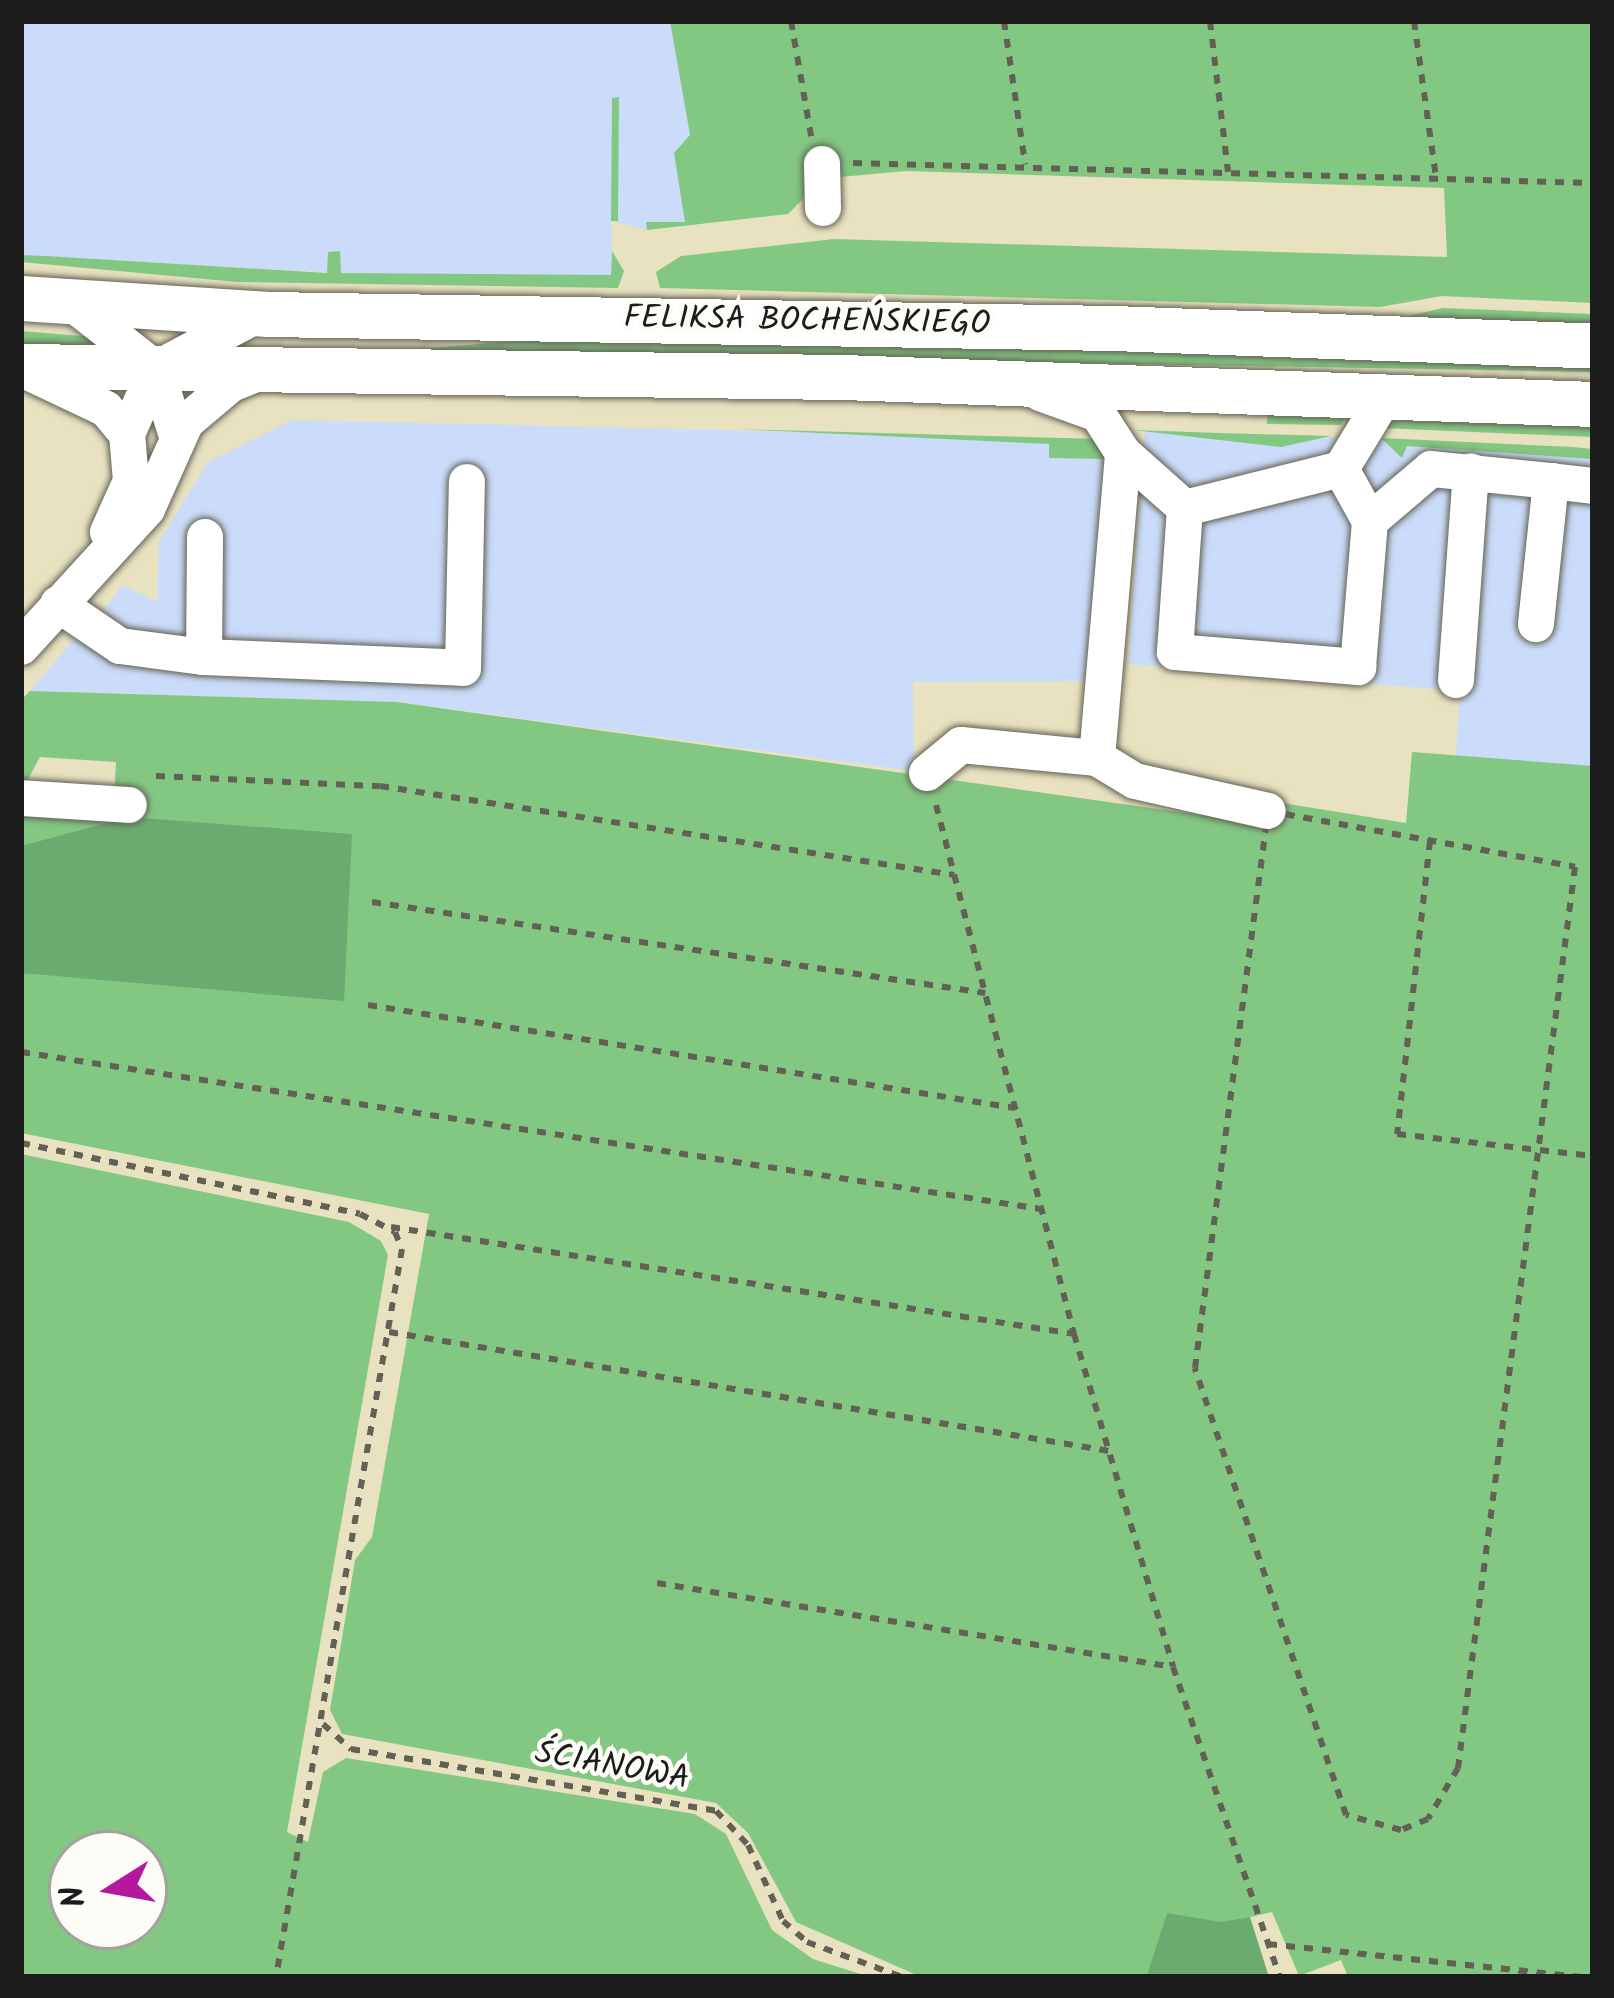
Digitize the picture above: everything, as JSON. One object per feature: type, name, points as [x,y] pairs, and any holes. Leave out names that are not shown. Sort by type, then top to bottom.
[{"type":"main road","name":"FELIKSA BOCHEŃSKIEGO","points":[[21,298],[260,314],[1089,328],[1593,346]]},
{"type":"main road","name":"FELIKSA BOCHEŃSKIEGO","points":[[21,368],[1008,382],[1593,404]]},
{"type":"street","points":[[823,164],[823,208]]},
{"type":"street","points":[[68,300],[156,369],[176,436]]},
{"type":"street","points":[[85,573],[131,482],[127,434],[156,369],[260,314]]},
{"type":"street","points":[[21,368],[74,390],[127,434]]},
{"type":"street","points":[[21,647],[146,509],[176,436],[205,402],[264,371]]},
{"type":"street","points":[[1008,382],[1098,413],[1123,453],[1185,508]]},
{"type":"street","points":[[1185,508],[1341,469],[1387,393]]},
{"type":"street","points":[[1097,758],[1123,453]]},
{"type":"street","points":[[1185,508],[1174,652],[1358,667],[1370,520],[1341,469]]},
{"type":"street","points":[[1370,520],[1431,469],[1593,486]]},
{"type":"street","points":[[1456,680],[1472,472]]},
{"type":"street","points":[[1536,624],[1551,481]]},
{"type":"street","points":[[58,604],[120,646],[205,657],[463,668],[466,482]]},
{"type":"street","points":[[205,537],[205,657]]},
{"type":"street","points":[[927,772],[961,745],[1097,758],[1135,782],[1268,811]]},
{"type":"street","points":[[21,798],[129,805]]},
{"type":"path","points":[[791,21],[810,134],[823,164],[1025,164],[1593,183]]},
{"type":"path","points":[[1004,21],[1025,164]]},
{"type":"path","points":[[1210,21],[1228,172]]},
{"type":"path","points":[[1414,21],[1436,178]]},
{"type":"path","points":[[927,772],[1074,1334],[1173,1667],[1280,1977]]},
{"type":"path","points":[[156,776],[380,786],[954,875]]},
{"type":"path","points":[[1268,811],[1575,868],[1458,1768],[1427,1819],[1377,1829],[1346,1815],[1196,1368],[1268,811]]},
{"type":"path","points":[[1430,841],[1397,1134],[1593,1156]]},
{"type":"path","points":[[372,902],[985,993]]},
{"type":"path","points":[[368,1005],[1016,1108]]},
{"type":"path","points":[[21,1052],[1042,1209]]},
{"type":"path","points":[[21,1143],[387,1226],[1074,1334]]},
{"type":"path","points":[[276,1977],[402,1249],[387,1226]]},
{"type":"path","points":[[388,1332],[1109,1451]]},
{"type":"path","points":[[657,1583],[1173,1667]]},
{"type":"path","name":"ŚCIANOWA","points":[[323,1723],[335,1742],[351,1749],[716,1811],[748,1845],[783,1921],[807,1942],[902,1977]]},
{"type":"path","points":[[1268,1945],[1580,1977]]},
{"type":"shaded area","points":[[21,21],[673,21],[713,222],[647,230],[612,221],[611,288],[21,255]]},
{"type":"shaded area","points":[[293,420],[1100,439],[1107,459],[1093,681],[913,682],[914,771],[397,702],[30,691],[75,638],[84,639],[122,585],[157,602],[159,542],[208,462]]},
{"type":"shaded area","points":[[1145,430],[1593,450],[1593,766],[1456,756],[1460,691],[1128,664]]},
{"type":"green space","points":[[670,21],[1593,21],[1593,303],[1442,296],[1380,307],[660,288],[656,272],[681,256],[834,239],[1447,257],[1444,188],[906,171],[807,180],[803,199],[788,214],[647,230],[646,222],[685,222],[674,153],[690,135]]},
{"type":"green space","points":[[619,97],[618,221],[611,221],[612,98]]},
{"type":"green space","points":[[340,251],[341,273],[611,275],[612,251],[624,271],[618,288],[237,282],[21,262],[21,255],[327,273],[328,252]]},
{"type":"green space","points":[[1443,308],[1593,314],[1593,330],[1387,321]]},
{"type":"green space","points":[[21,331],[94,337],[112,347],[21,349]]},
{"type":"green space","points":[[564,337],[946,341],[1593,365],[1593,372],[394,351]]},
{"type":"green space","points":[[1267,413],[1346,416],[1341,425],[1267,424]]},
{"type":"green space","points":[[1390,418],[1593,422],[1593,437],[1382,428]]},
{"type":"green space","points":[[736,429],[1100,439],[1107,459],[1049,458],[1049,444]]},
{"type":"green space","points":[[1133,430],[1219,433],[1331,436],[1281,447]]},
{"type":"green space","points":[[1381,438],[1573,447],[1593,449],[1593,459],[1407,446],[1402,458]]},
{"type":"green space","points":[[30,691],[397,702],[1258,823],[1276,802],[1406,823],[1412,752],[1593,766],[1593,1977],[1348,1977],[1341,1960],[1299,1976],[1272,1912],[1225,1923],[1167,1914],[1146,1977],[921,1977],[796,1922],[748,1833],[716,1803],[342,1734],[330,1710],[355,1560],[372,1537],[429,1214],[21,1133],[21,809],[114,798],[116,762],[40,757],[21,792],[21,700]]},
{"type":"green space","points":[[129,817],[352,834],[344,1001],[21,973],[21,846]]},
{"type":"green space","points":[[21,1154],[349,1222],[381,1241],[388,1255],[287,1832],[308,1842],[323,1772],[346,1758],[695,1814],[726,1834],[772,1930],[813,1959],[870,1977],[21,1977]]},
{"type":"green space","points":[[1167,1913],[1221,1922],[1250,1917],[1269,1977],[1146,1977]]}]
